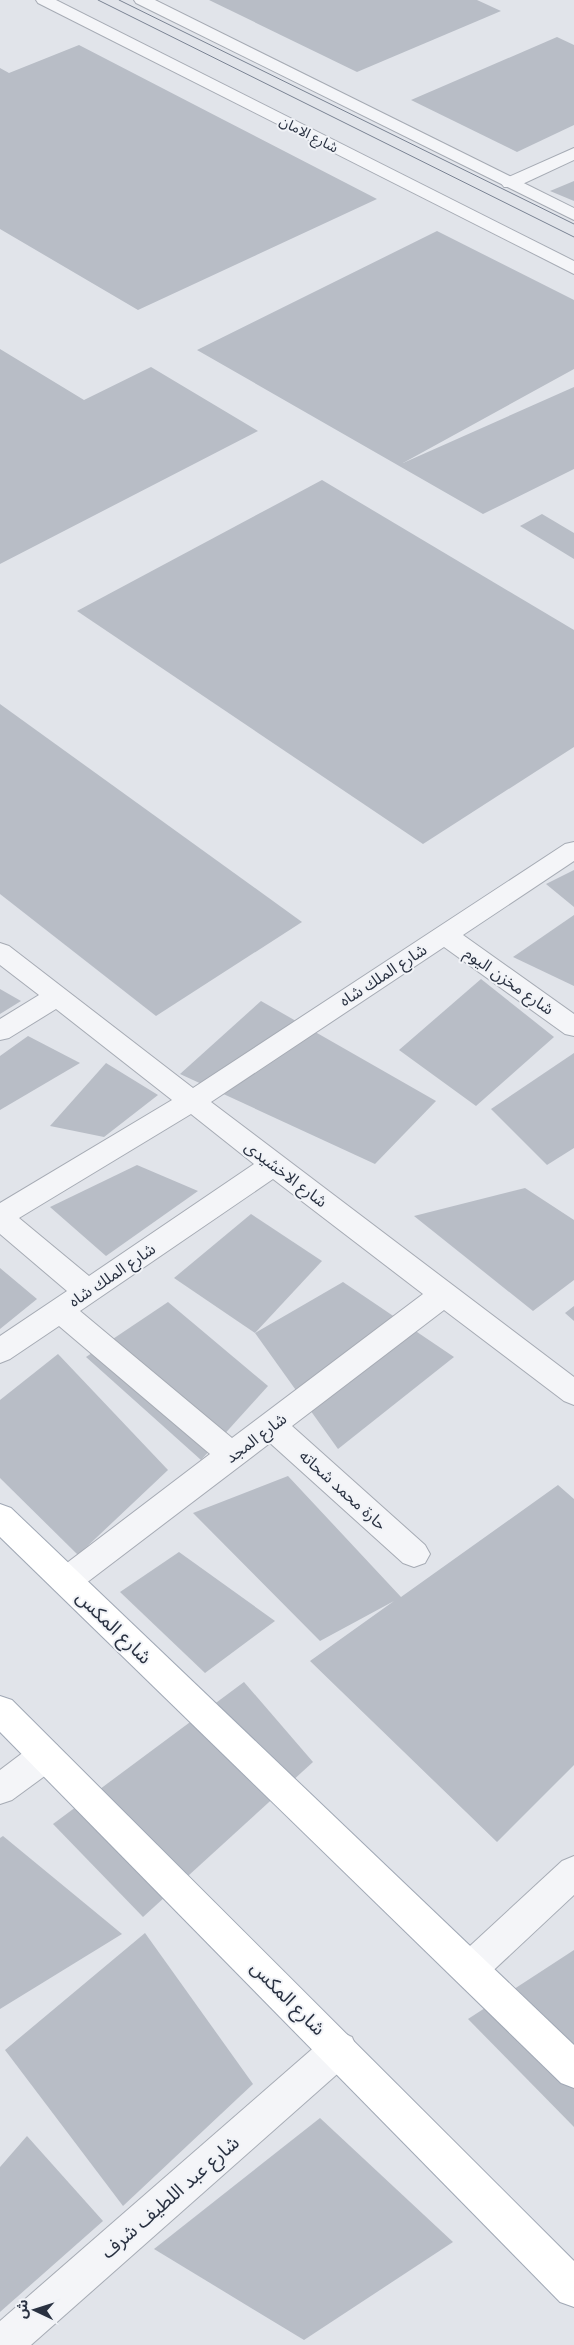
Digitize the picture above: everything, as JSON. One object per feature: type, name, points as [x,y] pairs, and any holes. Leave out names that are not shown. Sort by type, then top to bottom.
[{"type":"main road","name":"شارع المكس","points":[[0,1517],[574,2070]]},
{"type":"main road","name":"شارع المكس","points":[[0,1710],[574,2288]]},
{"type":"street","name":"شارع الامان","points":[[44,0],[574,268]]},
{"type":"street","points":[[142,0],[574,215]]},
{"type":"street","points":[[510,183],[574,153]]},
{"type":"street","name":"شارع الملك شاه","points":[[0,1217],[192,1101],[574,850]]},
{"type":"street","name":"شارع مخزن اليوم","points":[[444,935],[574,1027]]},
{"type":"street","name":"شارع الاخشيدى","points":[[0,952],[274,1165],[574,1393]]},
{"type":"street","points":[[0,1031],[57,996]]},
{"type":"street","name":"شارع الملك شاه","points":[[0,1350],[274,1165]]},
{"type":"street","points":[[0,1217],[88,1292]]},
{"type":"street","name":"شارع المجد","points":[[66,1580],[444,1294]]},
{"type":"street","points":[[60,1310],[232,1455]]},
{"type":"street","name":"حارة محمد شحاته","points":[[271,1426],[414,1554]]},
{"type":"street","points":[[0,1790],[45,1756]]},
{"type":"street","points":[[470,1970],[574,1872]]},
{"type":"street","name":"شارع عبد اللطيف شرف","points":[[2,2345],[338,2049]]},
{"type":"building","points":[[209,0],[477,0],[501,11],[357,72]]},
{"type":"building","points":[[557,37],[574,45],[574,125],[517,152],[411,100]]},
{"type":"building","points":[[79,45],[377,199],[138,310],[0,229],[0,68],[9,73]]},
{"type":"building","points":[[574,181],[574,201],[550,191]]},
{"type":"building","points":[[437,231],[574,300],[574,369],[403,463],[574,387],[574,469],[483,514],[197,350]]},
{"type":"building","points":[[0,349],[84,400],[151,367],[258,431],[0,564]]},
{"type":"building","points":[[322,480],[574,630],[574,747],[423,844],[77,611]]},
{"type":"building","points":[[542,514],[574,533],[574,559],[520,526]]},
{"type":"building","points":[[0,704],[302,922],[156,1016],[0,894]]},
{"type":"building","points":[[574,870],[574,907],[546,884]]},
{"type":"building","points":[[574,915],[574,986],[513,957]]},
{"type":"building","points":[[481,979],[554,1037],[476,1106],[399,1050]]},
{"type":"building","points":[[0,989],[21,1001],[0,1014]]},
{"type":"building","points":[[261,1001],[436,1101],[375,1164],[180,1074]]},
{"type":"building","points":[[28,1036],[80,1063],[0,1110],[0,1056]]},
{"type":"building","points":[[574,1053],[574,1148],[547,1165],[491,1109]]},
{"type":"building","points":[[106,1063],[158,1095],[104,1137],[50,1126]]},
{"type":"building","points":[[137,1165],[198,1191],[106,1256],[50,1207]]},
{"type":"building","points":[[525,1188],[574,1220],[574,1280],[533,1311],[414,1216]]},
{"type":"building","points":[[251,1214],[322,1261],[255,1333],[174,1278]]},
{"type":"building","points":[[0,1268],[37,1299],[0,1329]]},
{"type":"building","points":[[343,1282],[454,1357],[338,1449],[255,1333]]},
{"type":"building","points":[[168,1302],[268,1386],[201,1460],[86,1357]]},
{"type":"building","points":[[574,1306],[574,1321],[565,1313]]},
{"type":"building","points":[[58,1354],[168,1470],[78,1555],[0,1478],[0,1400]]},
{"type":"building","points":[[288,1476],[401,1597],[558,1485],[574,1499],[574,1765],[497,1842],[310,1661],[394,1601],[320,1641],[193,1513]]},
{"type":"building","points":[[179,1552],[275,1621],[205,1673],[120,1592]]},
{"type":"building","points":[[244,1682],[313,1762],[143,1917],[53,1824]]},
{"type":"building","points":[[3,1836],[122,1934],[0,2009],[0,1838]]},
{"type":"building","points":[[145,1933],[253,2084],[123,2206],[5,2050]]},
{"type":"building","points":[[574,1950],[574,2127],[468,2019]]},
{"type":"building","points":[[320,2118],[453,2242],[304,2340],[154,2249]]},
{"type":"building","points":[[27,2136],[103,2221],[0,2312],[0,2167]]},
{"type":"tram line","points":[[98,0],[574,237]]},
{"type":"tram line","points":[[119,0],[574,224]]}]
